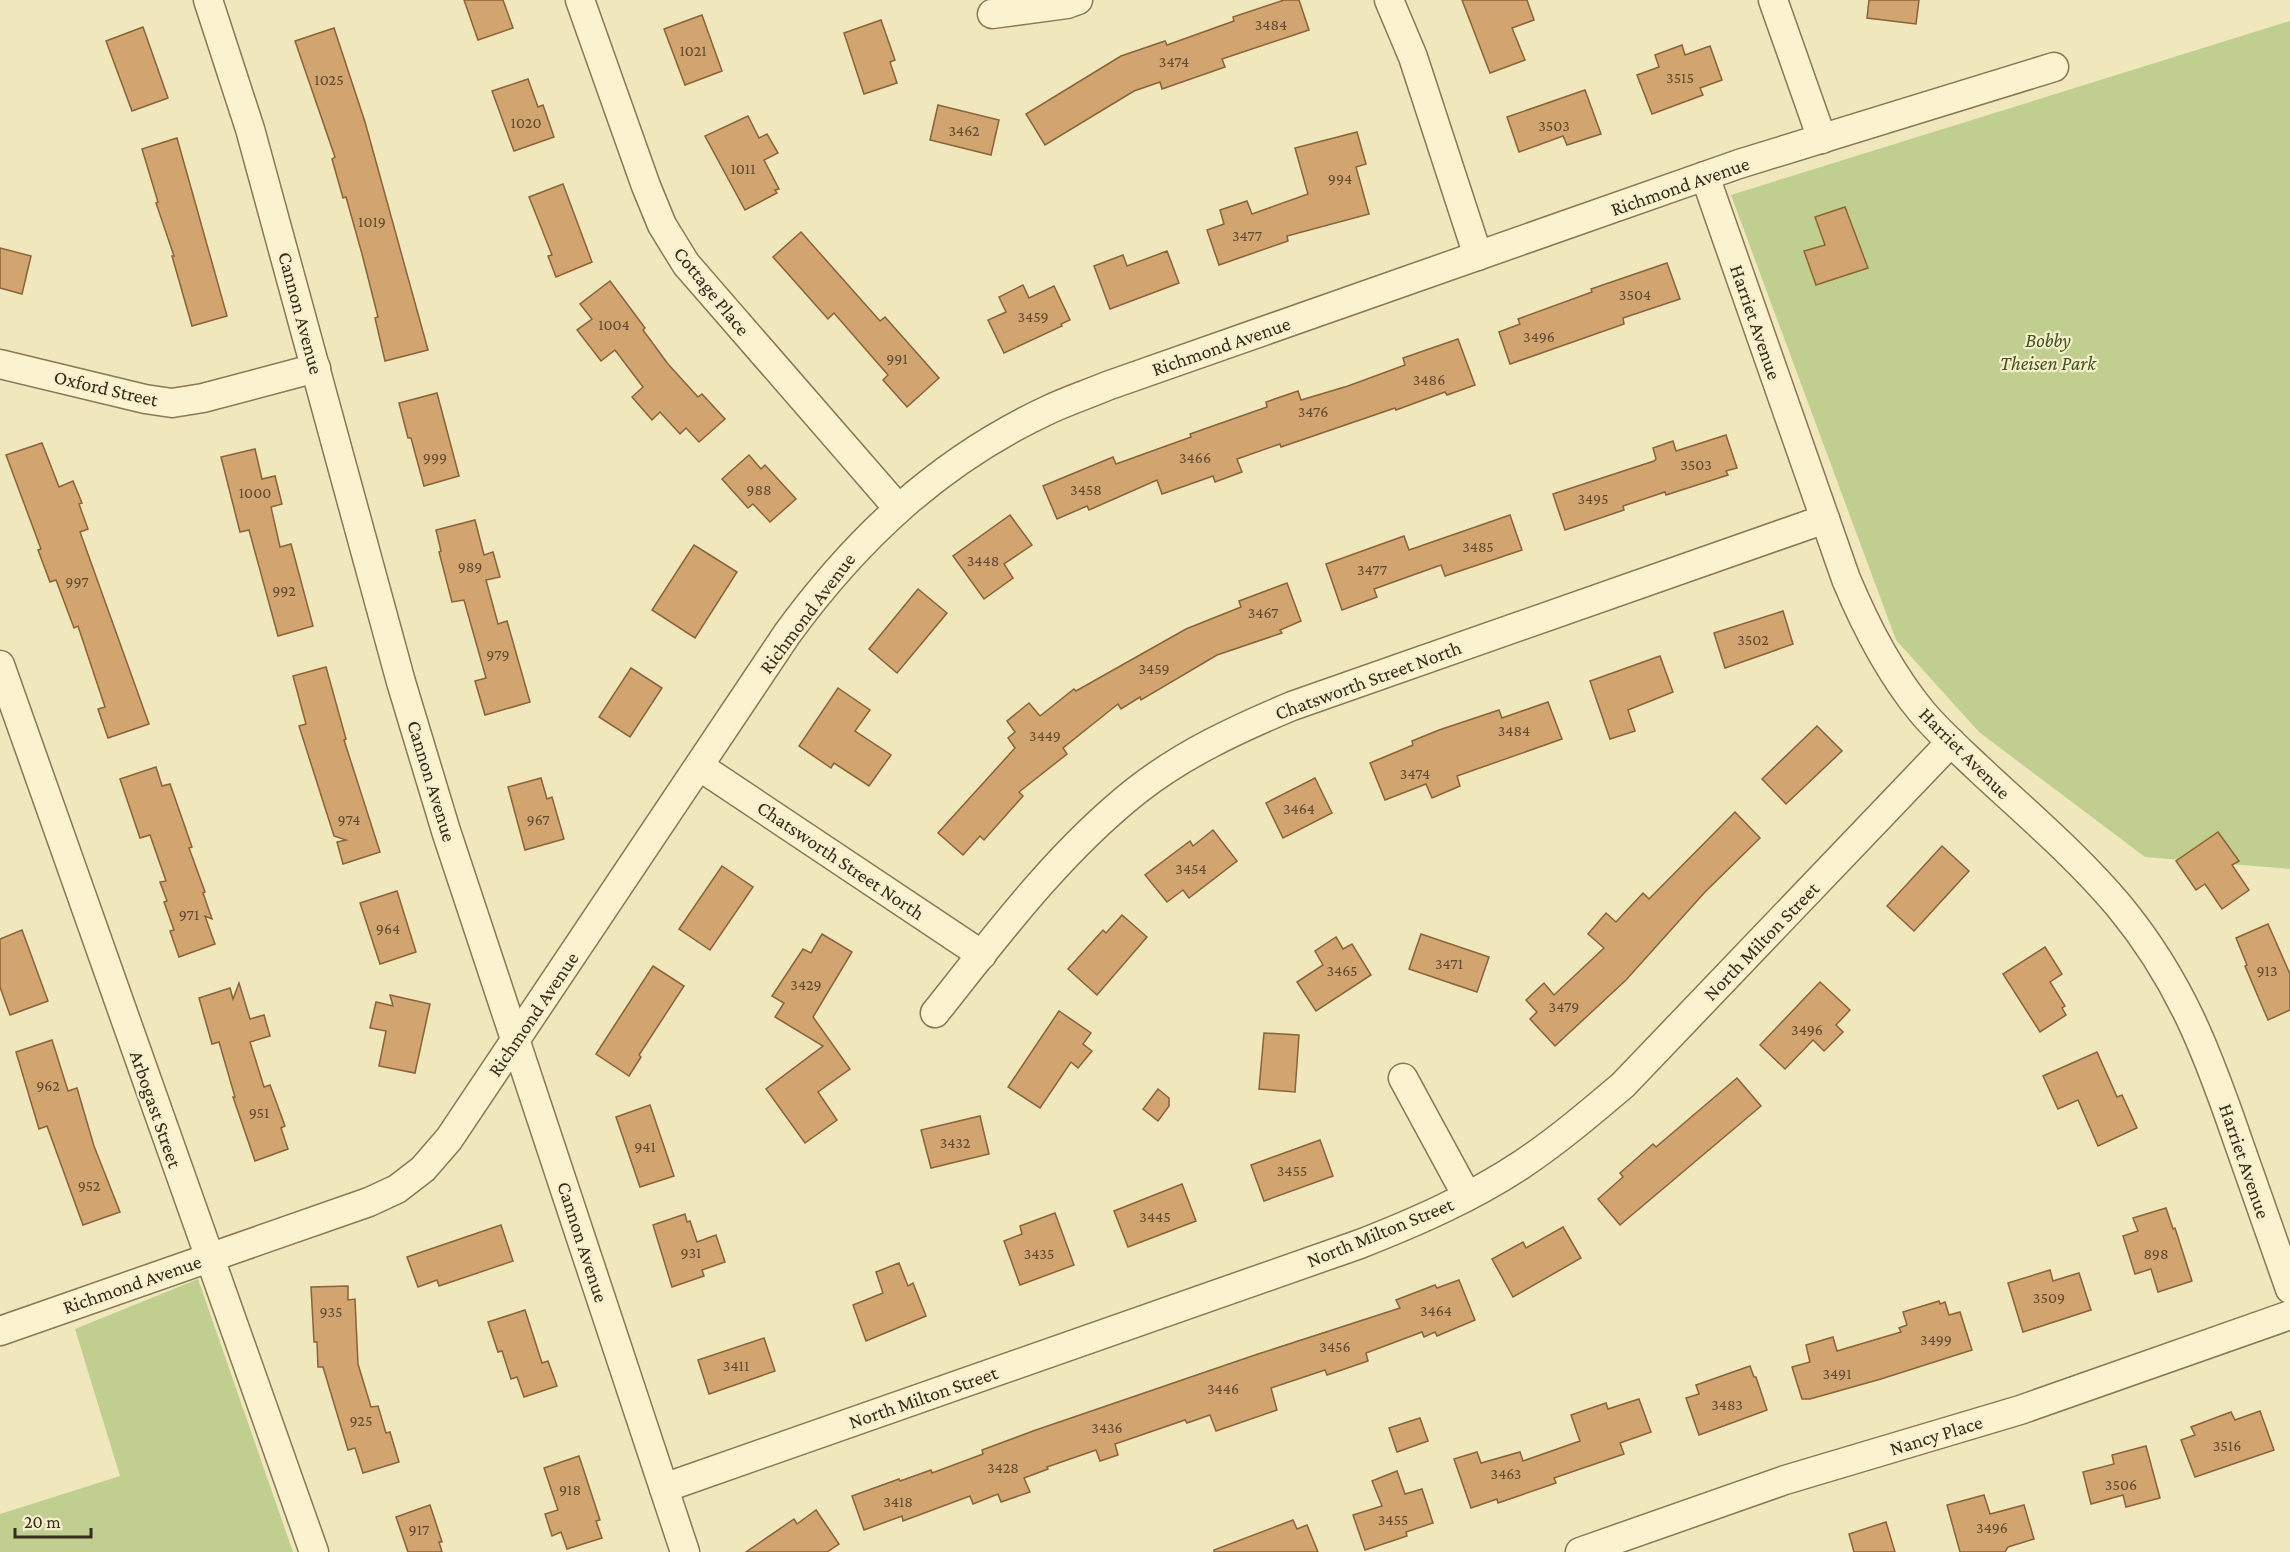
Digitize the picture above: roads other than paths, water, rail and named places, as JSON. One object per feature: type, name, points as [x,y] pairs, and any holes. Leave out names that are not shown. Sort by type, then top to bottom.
[{"type":"street","name":"Cannon Avenue","points":[[208,0],[250,129],[401,682],[446,831],[686,1552]]},
{"type":"street","name":"Cottage Place","points":[[580,0],[646,186],[662,225],[686,264],[898,508]]},
{"type":"street","points":[[992,14],[1067,4],[1078,0]]},
{"type":"street","points":[[1389,0],[1413,57],[1478,256]]},
{"type":"street","points":[[1773,0],[1822,139]]},
{"type":"street","name":"Richmond Avenue","points":[[0,1330],[369,1202],[397,1189],[423,1169],[449,1139],[816,594],[856,549],[898,508],[934,478],[990,441],[1048,410],[1119,382],[1705,176],[2054,67]]},
{"type":"street","name":"Harriet Avenue","points":[[1705,176],[1863,622],[1885,660],[1923,713],[1950,742],[2081,865],[2118,905],[2151,948],[2181,996],[2205,1047],[2290,1290]]},
{"type":"street","name":"Oxford Street","points":[[0,364],[145,399],[171,403],[204,398],[316,368]]},
{"type":"street","name":"Chatsworth Street North","points":[[935,1013],[1047,876],[1093,827],[1138,789],[1176,763],[1238,729],[1292,706],[1825,519]]},
{"type":"street","name":"Arbogast Street","points":[[0,665],[208,1258],[314,1552]]},
{"type":"street","name":"North Milton Street","points":[[664,1488],[1360,1244],[1423,1219],[1521,1165],[1575,1126],[1623,1085],[1950,742]]},
{"type":"street","name":"Chatsworth Street North","points":[[699,765],[982,955]]},
{"type":"street","points":[[1404,1078],[1467,1196]]},
{"type":"street","name":"Nancy Place","points":[[1580,1552],[1785,1480],[2020,1410],[2290,1315]]},
{"type":"park label","name":"Bobby Theisen Park","points":[[2048,352]]}]
